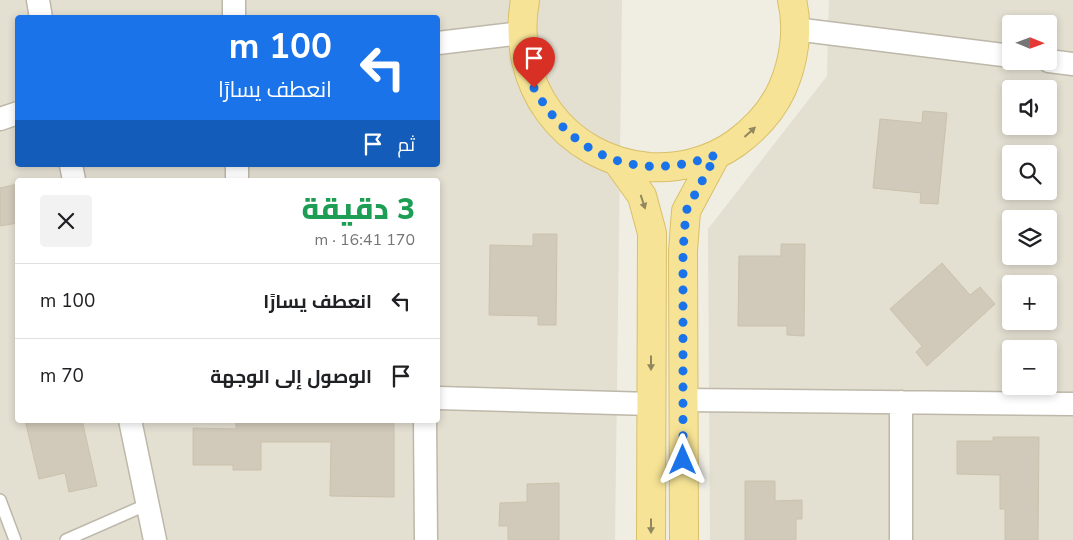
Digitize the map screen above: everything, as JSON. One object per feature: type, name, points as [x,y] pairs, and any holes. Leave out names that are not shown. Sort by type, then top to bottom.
[{"type":"main road","points":[[525,0],[522,33],[528,70],[534,88],[555,120],[583,145],[617,161],[650,167],[677,166],[716,155],[745,136],[758,124],[779,96],[791,64],[795,29],[792,0]]},
{"type":"main road","points":[[684,540],[683,251],[686,211],[716,155]]},
{"type":"main road","points":[[617,161],[642,196],[652,233],[651,540]]},
{"type":"street","points":[[38,0],[40,15]]},
{"type":"street","points":[[234,0],[234,15]]},
{"type":"street","points":[[795,29],[1002,55]]},
{"type":"street","points":[[440,43],[522,33]]},
{"type":"street","points":[[1058,62],[1073,64]]},
{"type":"street","points":[[0,119],[15,114]]},
{"type":"street","points":[[440,398],[651,404]]},
{"type":"street","points":[[683,400],[1073,404]]},
{"type":"street","points":[[901,402],[901,540]]},
{"type":"street","points":[[131,423],[155,540]]},
{"type":"street","points":[[425,423],[426,540]]},
{"type":"lane","points":[[0,500],[2,516],[15,540]]},
{"type":"lane","points":[[66,540],[148,504]]},
{"type":"shaded area","points":[[0,0],[622,0],[615,540],[0,540]]},
{"type":"shaded area","points":[[829,0],[1073,0],[1073,540],[710,540],[708,229],[827,76]]},
{"type":"building","points":[[923,111],[947,113],[938,204],[920,203],[921,193],[873,188],[880,119],[922,123]]},
{"type":"building","points":[[15,185],[15,224],[0,226],[0,188]]},
{"type":"building","points":[[533,234],[557,234],[556,325],[538,325],[538,316],[489,315],[490,245],[533,246]]},
{"type":"building","points":[[781,244],[805,244],[804,336],[787,335],[787,326],[738,326],[739,256],[781,256]]},
{"type":"building","points":[[942,263],[970,295],[980,287],[995,304],[927,366],[916,352],[922,346],[890,309]]},
{"type":"building","points":[[26,423],[83,423],[97,486],[69,492],[65,473],[39,479]]},
{"type":"building","points":[[236,423],[394,423],[394,497],[330,496],[331,442],[261,442],[261,470],[233,470],[233,465],[193,465],[193,428],[236,429]]},
{"type":"building","points":[[993,437],[1039,437],[1038,540],[1005,540],[1005,509],[1000,509],[1000,475],[957,474],[957,441],[993,441]]},
{"type":"building","points":[[745,481],[775,481],[775,501],[802,500],[802,519],[796,519],[796,540],[745,540]]},
{"type":"building","points":[[559,483],[559,540],[508,540],[508,526],[499,526],[500,503],[527,502],[527,484]]},
{"type":"route","points":[[534,88],[555,120],[568,133],[583,145],[617,161],[637,166],[677,166],[697,162],[716,155],[686,211],[683,251],[683,460]]}]
